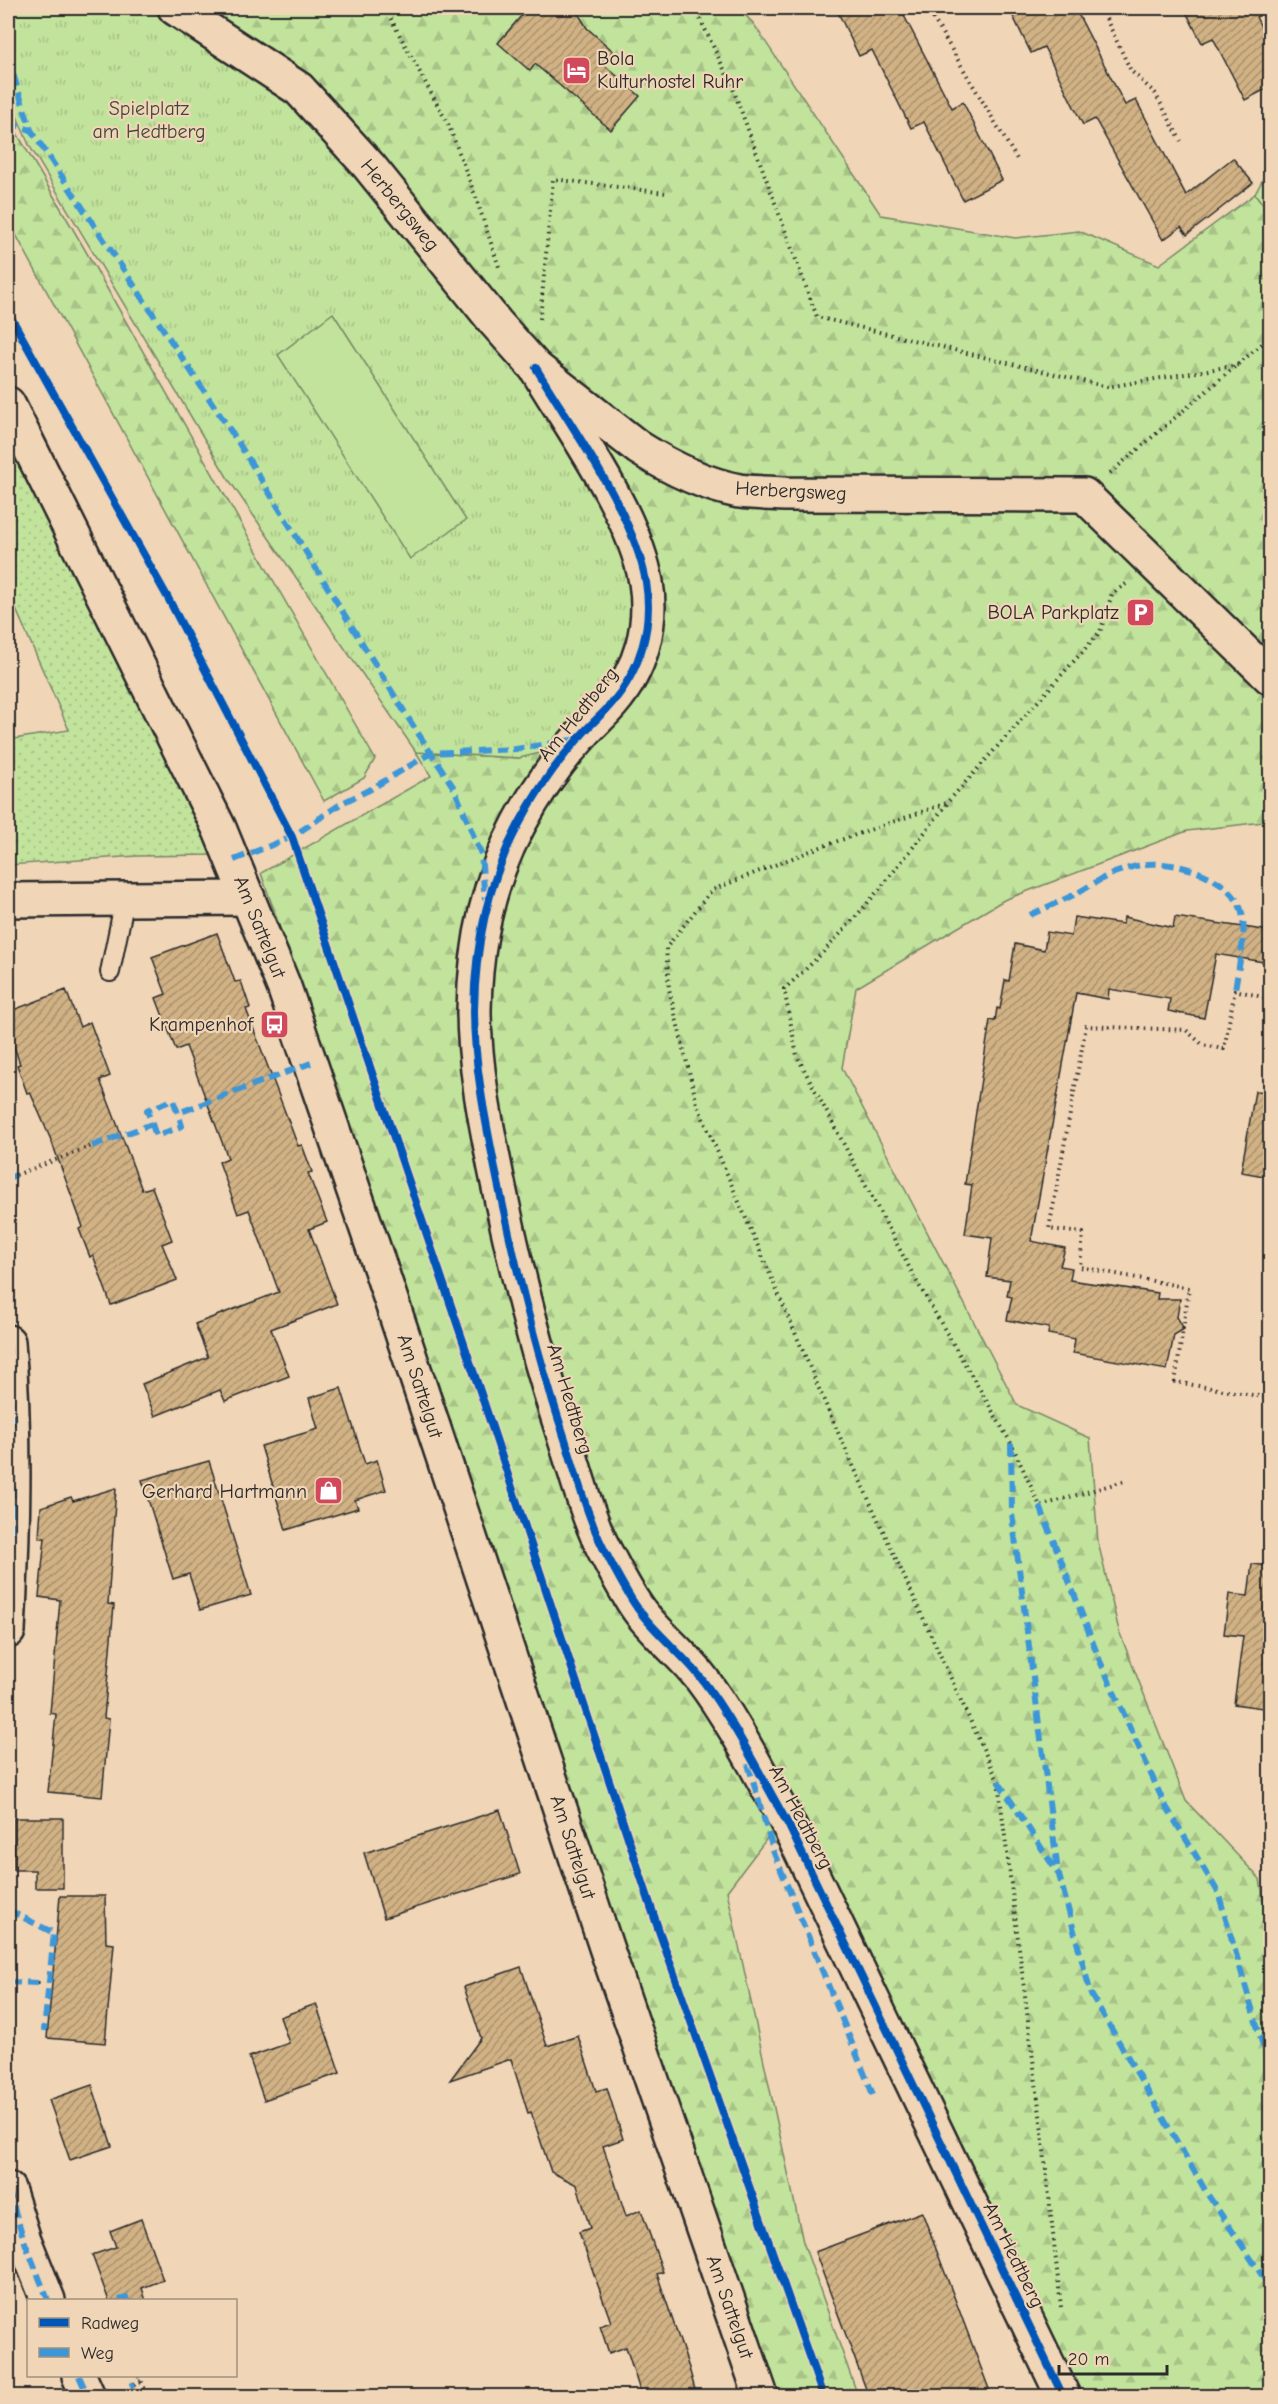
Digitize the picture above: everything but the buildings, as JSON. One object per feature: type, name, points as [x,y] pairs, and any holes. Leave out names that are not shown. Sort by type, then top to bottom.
[{"type":"street","name":"Herbergsweg","points":[[175,8],[299,89],[369,166],[496,323],[536,368],[639,448],[657,459],[712,484],[740,491],[786,494],[1084,495]]},
{"type":"street","name":"Am Hedtberg","points":[[536,368],[610,490],[627,526],[641,562],[646,584],[647,624],[644,645],[628,681],[578,739],[544,784],[519,823],[501,862],[486,908],[479,948],[474,1010],[477,1063],[490,1144],[517,1275],[549,1391],[578,1481],[605,1553],[640,1611],[701,1678],[742,1741],[789,1824],[1064,2397]]},
{"type":"street","name":"Am Sattelgut","points":[[8,404],[219,828],[284,987],[610,1961],[761,2397]]},
{"type":"street","points":[[1084,495],[1270,677]]},
{"type":"street","points":[[8,900],[248,898]]},
{"type":"street","points":[[8,1342],[13,1450],[12,1565],[8,1631]]},
{"type":"street","points":[[8,2189],[24,2240],[47,2299]]},
{"type":"street","points":[[79,2377],[88,2397]]},
{"type":"lane","points":[[110,972],[125,899]]},
{"type":"path","points":[[385,8],[449,126],[490,238],[501,278],[496,323]]},
{"type":"path","points":[[694,8],[732,86],[817,317],[1108,387],[1238,364]]},
{"type":"path","points":[[927,8],[1018,161]]},
{"type":"path","points":[[1101,8],[1131,71],[1155,93],[1181,141]]},
{"type":"path","points":[[536,368],[553,180],[666,193]]},
{"type":"path","points":[[1084,495],[1270,337]]},
{"type":"path","points":[[1124,1481],[1040,1506],[1011,1443],[917,1282],[797,1056],[784,989],[823,953],[890,877],[947,804],[1101,632],[1112,594],[1154,563]]},
{"type":"path","points":[[947,804],[815,849],[712,890],[666,948],[669,988],[697,1104],[835,1426],[998,1781],[1062,2312]]},
{"type":"path","points":[[1270,999],[1235,990],[1224,1049],[1203,1045],[1186,1030],[1086,1026],[1049,1229],[1083,1233],[1080,1267],[1189,1288],[1175,1382],[1270,1398]]},
{"type":"path","points":[[16,1174],[92,1146]]},
{"type":"path","points":[[139,2377],[148,2397]]},
{"type":"path","points":[[134,2384],[141,2381]]},
{"type":"green space","name":"Spielplatz am Hedtberg","points":[[8,8],[198,8],[262,49],[615,476],[657,642],[588,742],[519,758],[416,752],[227,477],[29,145],[8,95]]},
{"type":"green space","points":[[198,8],[738,8],[753,23],[881,215],[1015,238],[1079,231],[1159,265],[1255,194],[1270,214],[1270,817],[1263,822],[1187,831],[1004,900],[856,988],[842,1068],[1017,1405],[1090,1438],[1098,1542],[1119,1631],[1186,1801],[1260,1879],[1270,1939],[1270,2396],[1080,2396],[832,1892],[768,1837],[727,1891],[803,2242],[858,2396],[774,2396],[617,1940],[450,1418],[261,873],[431,776],[416,752],[519,758]]},
{"type":"green space","points":[[8,118],[375,759],[364,778],[324,801],[8,220]]},
{"type":"green space","points":[[1270,166],[1270,214],[1255,194]]},
{"type":"green space","points":[[333,313],[466,520],[410,559],[278,355]]},
{"type":"green space","points":[[8,441],[215,855],[137,856],[8,865],[8,740],[69,730],[8,591]]},
{"type":"marked path","points":[[515,8],[526,10]]},
{"type":"marked path","points":[[8,58],[31,130],[238,442],[454,788],[481,854],[485,900]]},
{"type":"marked path","points":[[8,123],[31,130]]},
{"type":"marked path","points":[[234,860],[292,837],[342,803],[371,789],[431,753],[516,749],[578,739]]},
{"type":"marked path","points":[[1030,915],[1076,894],[1097,881],[1137,866],[1174,865],[1204,874],[1228,890],[1237,901],[1242,913],[1243,941],[1235,990]]},
{"type":"marked path","points":[[92,1146],[152,1124],[147,1110],[173,1100],[178,1113],[311,1063]]},
{"type":"marked path","points":[[152,1124],[156,1136],[182,1126],[178,1113]]},
{"type":"marked path","points":[[8,1178],[16,1175]]},
{"type":"marked path","points":[[8,1342],[13,1486],[8,1631]]},
{"type":"marked path","points":[[1011,1443],[1012,1514],[1058,1872]]},
{"type":"marked path","points":[[1040,1506],[1100,1661],[1164,1803],[1218,1892],[1270,2070]]},
{"type":"marked path","points":[[748,1764],[774,1853],[874,2097]]},
{"type":"marked path","points":[[998,1781],[1059,1875],[1091,1994],[1208,2195],[1270,2287]]},
{"type":"marked path","points":[[8,1910],[54,1933],[44,2031]]},
{"type":"marked path","points":[[8,1982],[38,1983]]},
{"type":"marked path","points":[[8,2189],[24,2240],[48,2299]]},
{"type":"marked path","points":[[122,2299],[129,2297]]},
{"type":"marked path","points":[[79,2377],[88,2396]]},
{"type":"marked path","points":[[130,2386],[134,2384]]},
{"type":"cycle path","points":[[8,312],[168,598],[292,837],[484,1403],[658,1928],[823,2396]]},
{"type":"cycle path","points":[[536,368],[600,472],[629,528],[646,582],[648,615],[642,646],[631,676],[608,707],[562,758],[539,790],[508,846],[485,914],[475,986],[474,1010],[478,1074],[497,1178],[527,1308],[578,1482],[601,1544],[623,1586],[641,1613],[694,1670],[713,1695],[788,1824],[1063,2396]]},
{"type":"place","name":"Bola Kulturhostel Ruhr","points":[[576,70]]},
{"type":"place","name":"BOLA Parkplatz","points":[[1140,612]]},
{"type":"place","name":"Krampenhof","points":[[274,1024]]},
{"type":"place","name":"Gerhard Hartmann","points":[[328,1491]]}]
